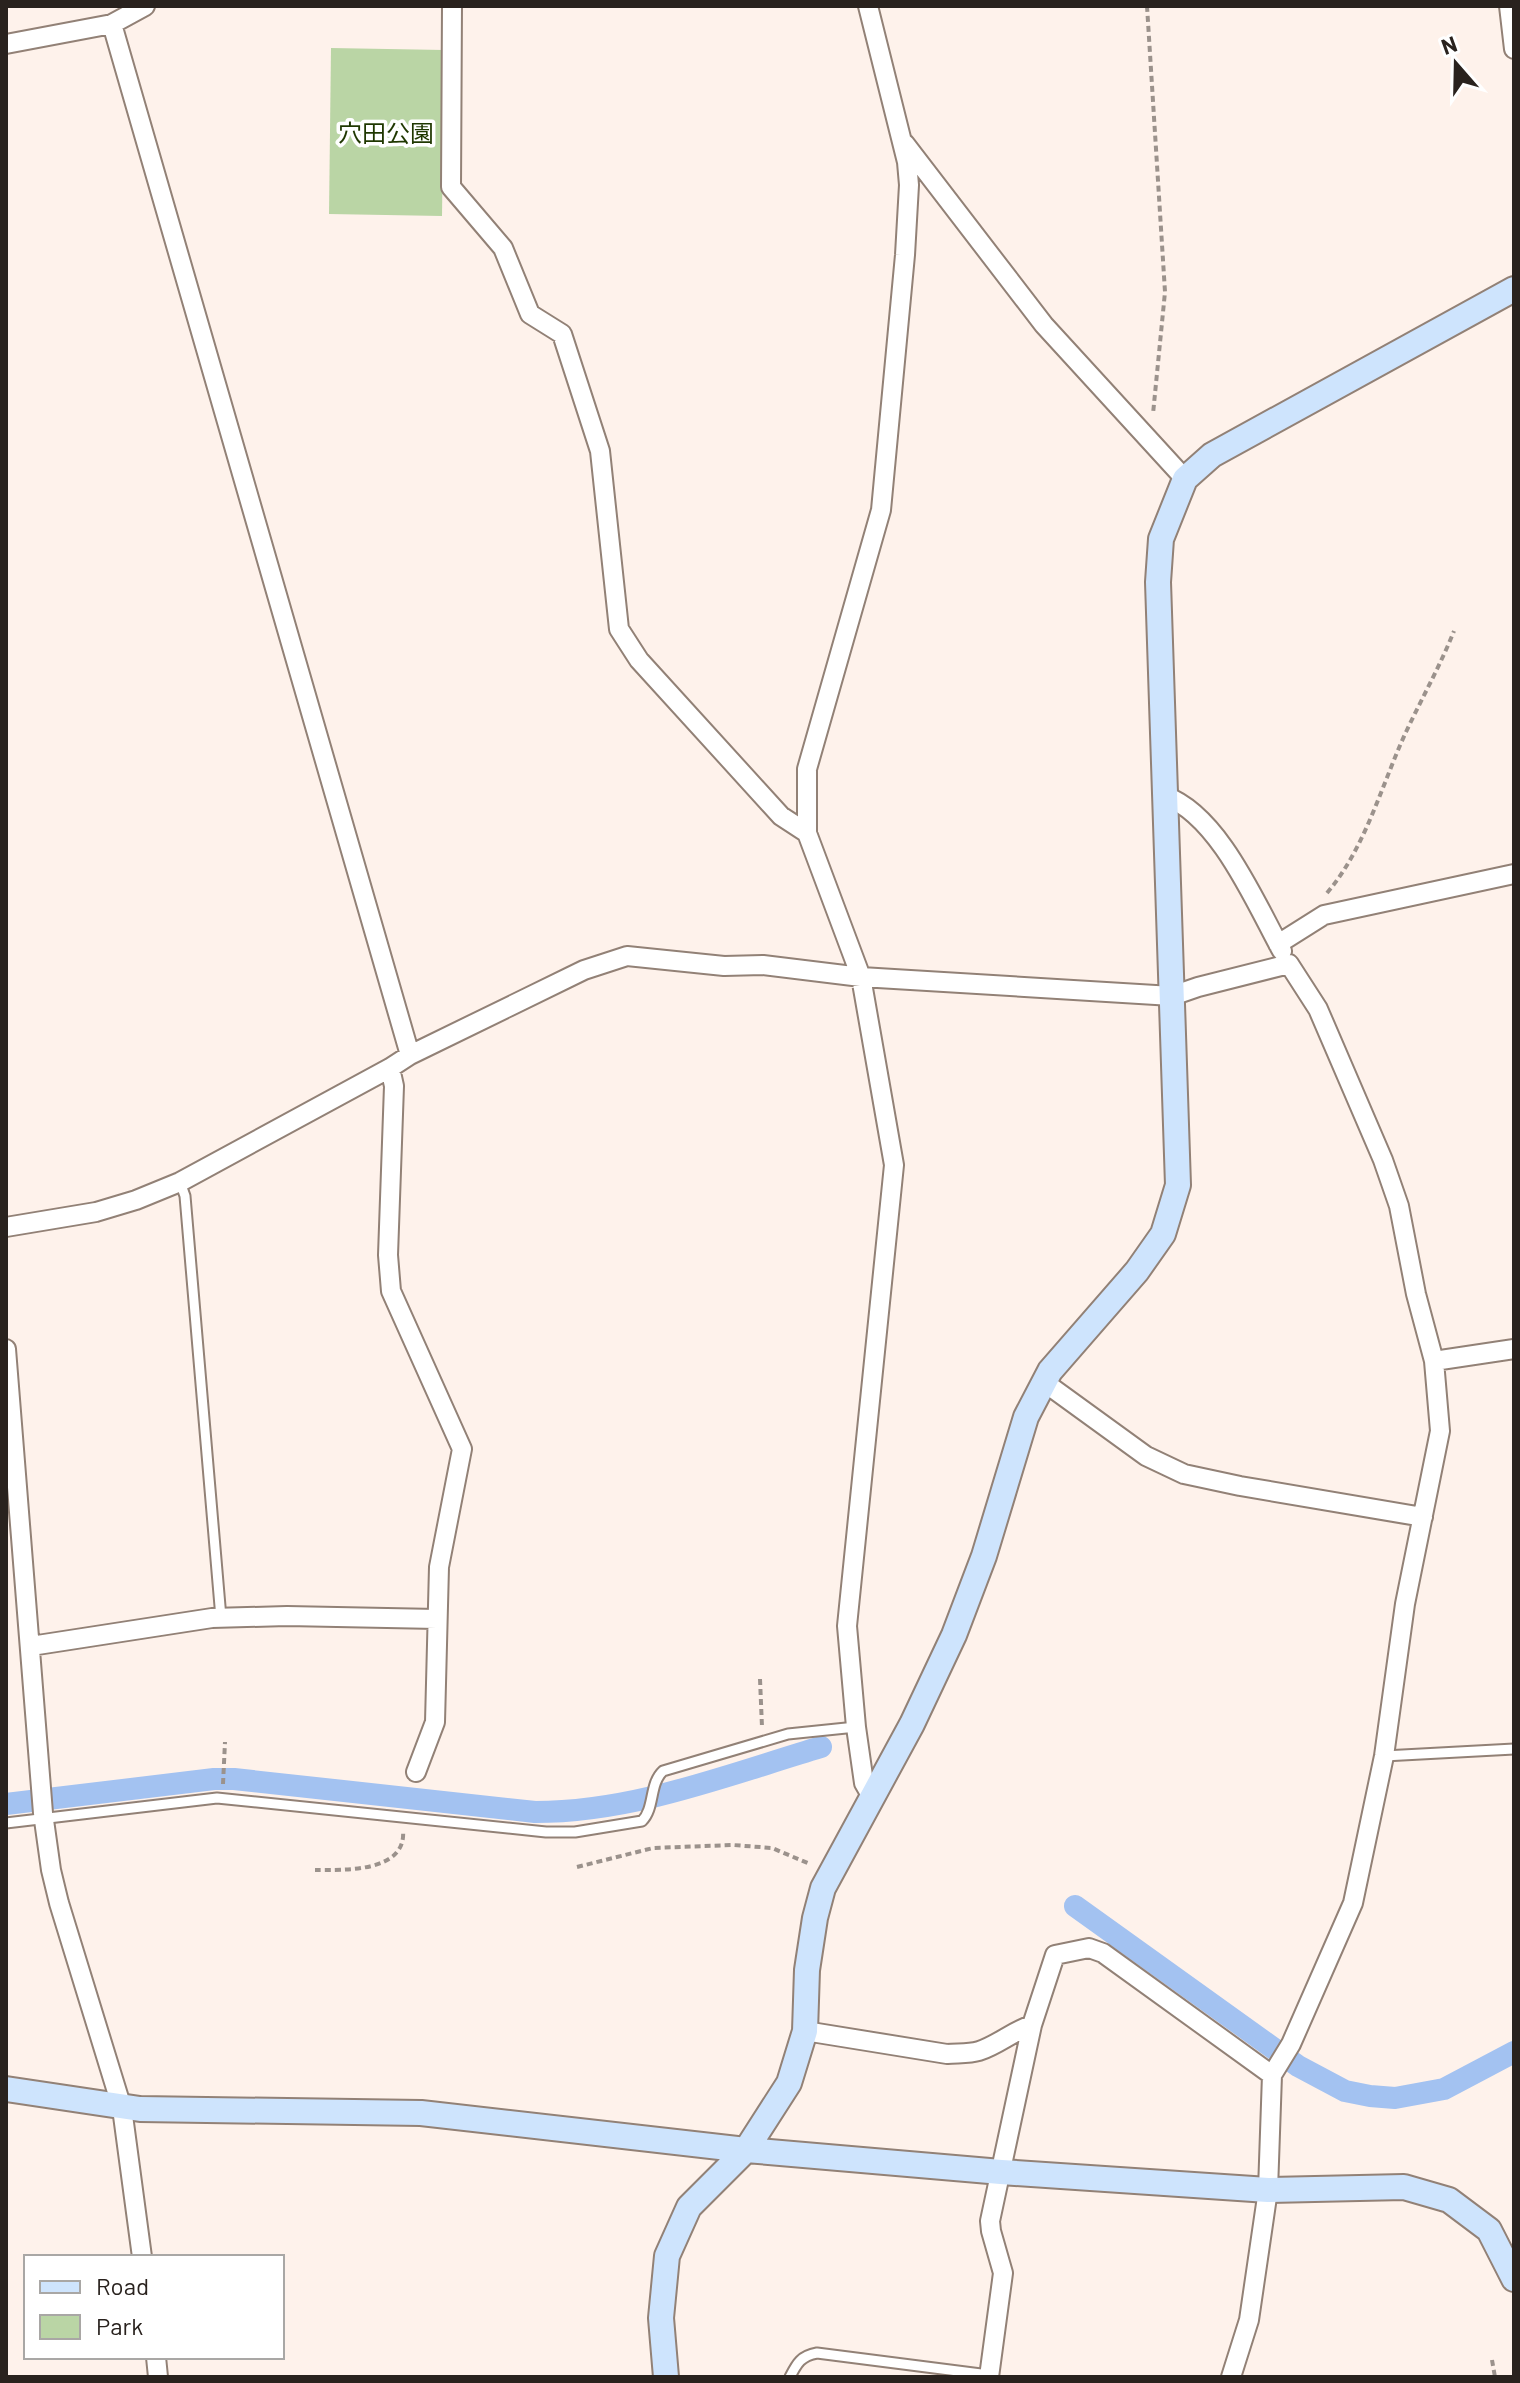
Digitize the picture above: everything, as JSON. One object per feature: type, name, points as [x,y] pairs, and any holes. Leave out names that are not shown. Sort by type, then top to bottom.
[{"type":"street","points":[[6,44],[112,24],[145,6]]},
{"type":"street","points":[[452,6],[451,187],[503,248],[530,314],[562,334],[600,451],[619,629],[639,660],[781,816],[807,833]]},
{"type":"street","points":[[868,6],[907,162],[909,207],[881,510],[807,769],[807,833],[861,977],[894,1165],[847,1626],[864,1783],[872,1797]]},
{"type":"street","points":[[1509,6],[1514,49]]},
{"type":"street","points":[[112,24],[410,1055]]},
{"type":"street","points":[[902,140],[1044,325],[1185,479]]},
{"type":"street","points":[[666,2377],[661,2318],[667,2256],[689,2207],[746,2150],[789,2083],[805,2031],[807,1970],[815,1918],[830,1872],[912,1724],[954,1635],[984,1556],[1026,1417],[1050,1371],[1137,1271],[1163,1234],[1178,1185],[1158,582],[1161,539],[1185,479],[1212,455],[1514,289]]},
{"type":"street","points":[[1165,796],[1179,801],[1191,811],[1222,846],[1318,1009],[1383,1160],[1399,1206],[1416,1294],[1434,1361],[1440,1431],[1405,1604],[1384,1756],[1353,1903],[1291,2044],[1274,2070],[1268,2190],[1249,2320],[1231,2377]]},
{"type":"street","points":[[1278,944],[1324,915],[1514,874]]},
{"type":"street","points":[[6,1227],[96,1212],[180,1182],[410,1055],[584,970],[627,956],[724,966],[763,965],[861,977],[1172,996],[1289,964]]},
{"type":"street","points":[[390,1068],[394,1086],[388,1255],[391,1291],[395,1306],[462,1449],[439,1567],[435,1722],[416,1772]]},
{"type":"street","points":[[6,1349],[41,1783],[51,1870],[122,2108],[142,2255]]},
{"type":"street","points":[[1434,1361],[1514,1349]]},
{"type":"street","points":[[1044,1382],[1146,1456],[1184,1474],[1423,1517]]},
{"type":"street","points":[[31,1646],[221,1618],[437,1619]]},
{"type":"street","points":[[989,2376],[1003,2273],[990,2221],[1032,2025],[1055,1955],[1089,1948],[1103,1953],[1274,2070]]},
{"type":"street","points":[[805,2031],[956,2054],[979,2051],[1032,2025]]},
{"type":"street","points":[[6,2089],[122,2108],[421,2113],[746,2150],[1001,2172],[1268,2190],[1404,2187],[1449,2200],[1489,2230],[1514,2279]]},
{"type":"lane","points":[[180,1182],[185,1196],[221,1618]]},
{"type":"lane","points":[[6,1823],[44,1816],[217,1798],[546,1832],[575,1832],[636,1823],[648,1815],[656,1780],[663,1771],[802,1732],[856,1727]]},
{"type":"lane","points":[[1384,1756],[1514,1749]]},
{"type":"lane","points":[[790,2377],[797,2362],[805,2355],[817,2353],[989,2376]]},
{"type":"path","points":[[1147,6],[1165,292],[1157,397],[1148,436]]},
{"type":"path","points":[[1325,896],[1356,849],[1454,631]]},
{"type":"path","points":[[760,1679],[764,1741]]},
{"type":"path","points":[[223,1794],[225,1742]]},
{"type":"path","points":[[315,1870],[356,1870],[388,1858],[402,1845],[403,1828],[399,1816]]},
{"type":"path","points":[[577,1867],[653,1848],[758,1845],[830,1872]]},
{"type":"path","points":[[1492,2360],[1495,2377]]},
{"type":"green space","name":"穴田公園","points":[[331,48],[444,50],[442,216],[329,214]]},
{"type":"waterway","points":[[6,1804],[234,1779],[535,1812],[572,1810],[608,1806],[680,1790],[821,1747]]},
{"type":"waterway","points":[[1075,1906],[1298,2066],[1345,2091],[1395,2098],[1444,2089],[1514,2052]]}]
